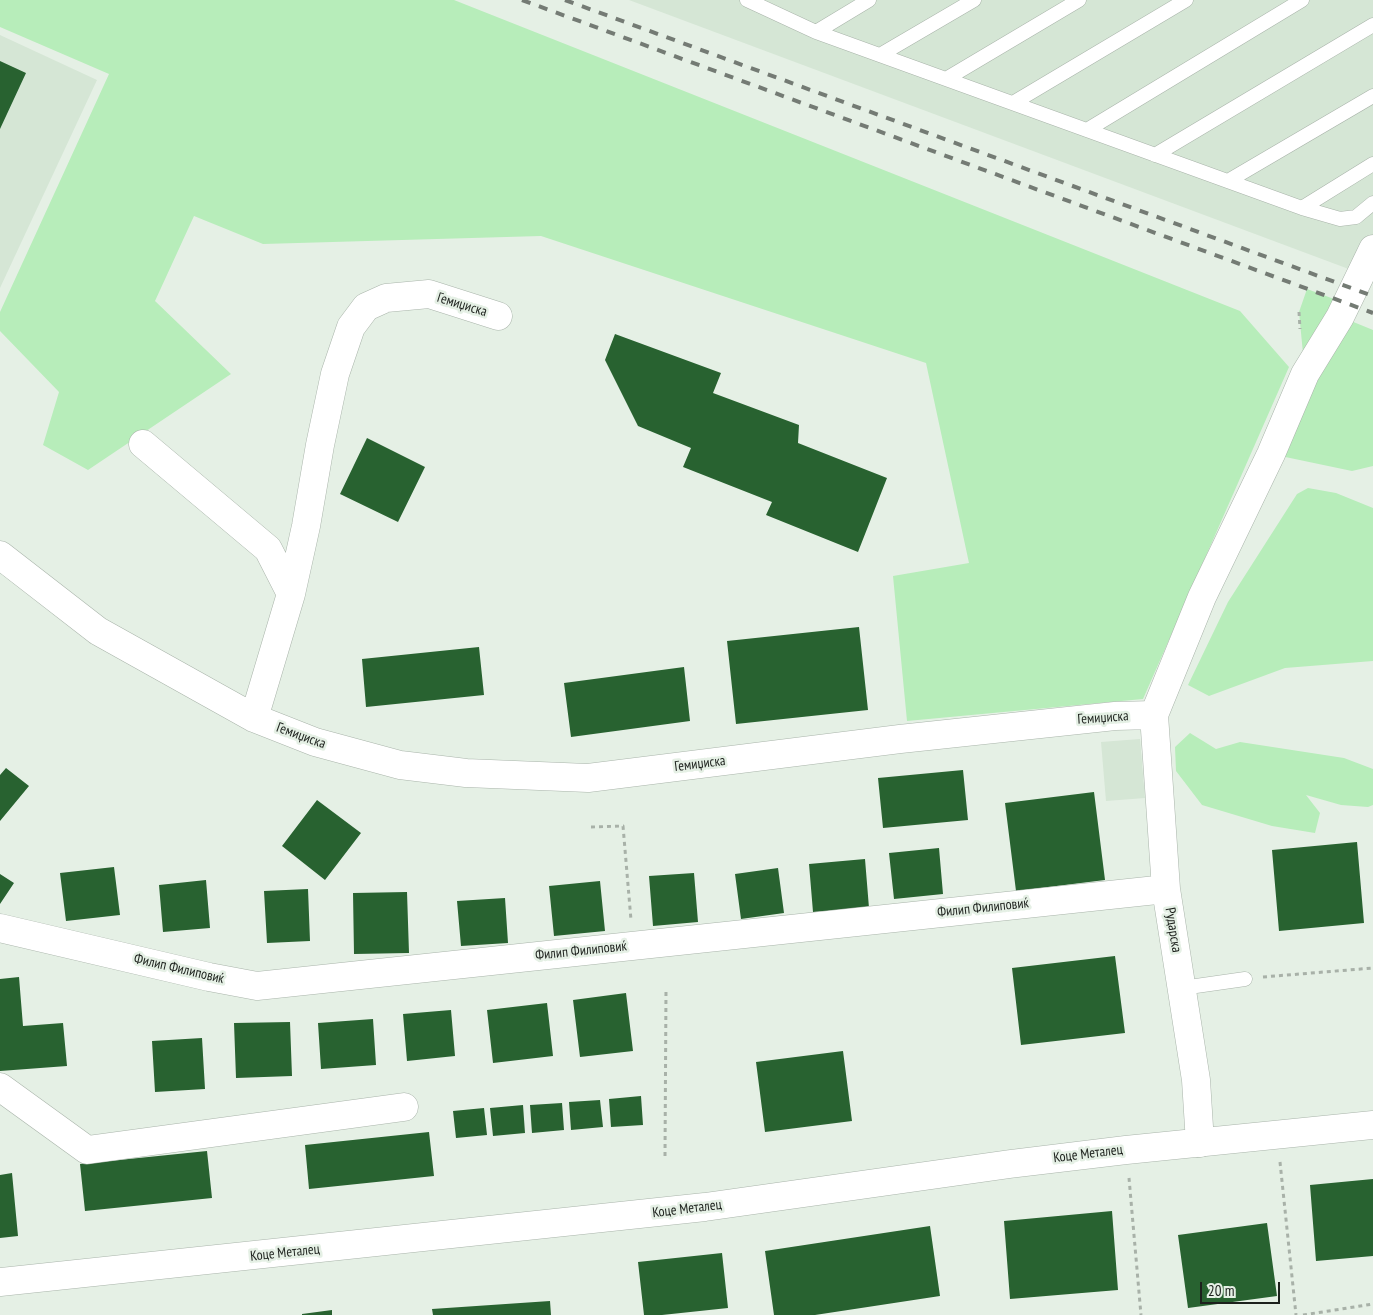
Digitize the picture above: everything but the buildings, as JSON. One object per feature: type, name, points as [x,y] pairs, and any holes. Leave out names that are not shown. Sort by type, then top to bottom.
[{"type":"street","points":[[1154,715],[1202,597],[1271,454],[1305,374],[1340,317],[1373,249]]},
{"type":"street","name":"Гемиџиска","points":[[254,718],[291,594],[335,374],[351,327],[366,307],[386,298],[428,294],[498,316]]},
{"type":"street","points":[[143,444],[268,549],[291,594]]},
{"type":"street","name":"Гемиџиска","points":[[0,555],[98,631],[254,718],[315,742],[400,765],[466,773],[588,778],[909,738],[1115,716],[1154,715]]},
{"type":"street","name":"Рударска","points":[[1154,715],[1166,888],[1196,1080],[1200,1143]]},
{"type":"street","name":"Филип Филиповиќ","points":[[0,928],[209,977],[257,986],[1166,888]]},
{"type":"street","points":[[0,1088],[87,1150],[404,1107]]},
{"type":"street","name":"Коце Металец","points":[[0,1282],[705,1207],[1010,1164],[1126,1150],[1373,1125]]},
{"type":"lane","points":[[747,0],[816,32],[1302,208],[1340,219],[1356,217],[1373,203]]},
{"type":"lane","points":[[816,32],[869,0]]},
{"type":"lane","points":[[880,55],[974,0]]},
{"type":"lane","points":[[946,79],[1079,0]]},
{"type":"lane","points":[[1013,103],[1186,0]]},
{"type":"lane","points":[[1087,130],[1302,0]]},
{"type":"lane","points":[[1155,155],[1373,25]]},
{"type":"lane","points":[[1228,181],[1373,96]]},
{"type":"lane","points":[[1302,208],[1373,164]]},
{"type":"lane","points":[[1182,988],[1245,979]]},
{"type":"path","points":[[591,827],[623,826],[634,946]]},
{"type":"path","points":[[1245,979],[1373,968]]},
{"type":"path","points":[[665,1156],[666,990]]},
{"type":"path","points":[[1277,1134],[1296,1315]]},
{"type":"path","points":[[1126,1150],[1141,1315]]},
{"type":"path","points":[[1303,1315],[1373,1304]]},
{"type":"shaded area","points":[[629,0],[1373,0],[1373,278],[1346,268]]},
{"type":"shaded area","points":[[0,35],[97,80],[0,288]]},
{"type":"shaded area","points":[[1140,739],[1145,798],[1106,801],[1101,742]]},
{"type":"green space","points":[[0,0],[454,0],[1240,311],[1289,367],[1143,699],[907,721],[893,576],[969,563],[926,363],[541,236],[263,244],[194,216],[155,301],[231,374],[88,470],[43,445],[59,392],[0,331],[0,312],[109,74],[0,27]]},
{"type":"green space","points":[[1307,289],[1334,299],[1329,312],[1373,330],[1373,466],[1352,471],[1271,454],[1305,374],[1299,312]]},
{"type":"green space","points":[[1308,488],[1336,493],[1373,508],[1373,661],[1285,668],[1209,696],[1188,685],[1228,602],[1297,494]]},
{"type":"green space","points":[[1190,733],[1216,749],[1240,742],[1344,758],[1373,769],[1373,805],[1368,807],[1341,805],[1306,795],[1320,813],[1315,833],[1272,826],[1202,805],[1176,771],[1175,747]]},
{"type":"railway","points":[[522,0],[1373,313]]},
{"type":"railway","points":[[565,0],[1373,296]]}]
